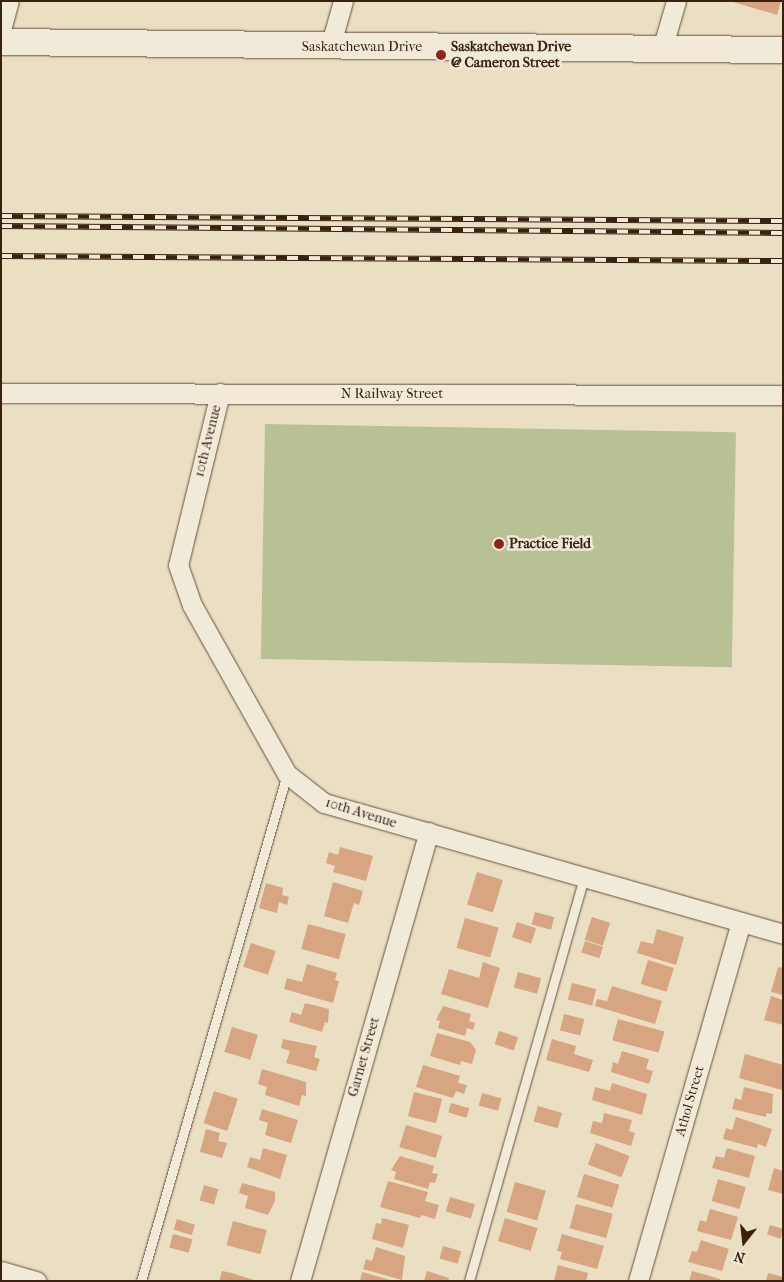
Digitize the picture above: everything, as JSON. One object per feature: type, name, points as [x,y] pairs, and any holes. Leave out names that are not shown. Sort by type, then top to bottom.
[{"type":"main road","name":"Saskatchewan Drive","points":[[1,42],[330,47],[783,50]]},
{"type":"street","points":[[1,30],[9,1]]},
{"type":"street","points":[[330,47],[343,1]]},
{"type":"street","points":[[662,49],[676,1]]},
{"type":"street","name":"N Railway Street","points":[[1,393],[783,395]]},
{"type":"street","name":"10th Avenue","points":[[220,393],[178,565],[192,605],[287,774],[324,803],[783,934]]},
{"type":"street","name":"Garnet Street","points":[[300,1281],[429,832]]},
{"type":"street","name":"Athol Street","points":[[638,1281],[742,922]]},
{"type":"street","points":[[1,1271],[37,1281]]},
{"type":"lane","points":[[141,1281],[287,774]]},
{"type":"lane","points":[[469,1281],[584,877]]},
{"type":"green space","name":"Practice Field","points":[[265,424],[736,432],[732,667],[261,659]]},
{"type":"building","points":[[730,1],[781,1],[777,15]]},
{"type":"building","points":[[340,847],[373,856],[366,881],[333,872],[335,866],[326,863],[329,852],[338,855]]},
{"type":"building","points":[[477,872],[503,880],[493,912],[467,905]]},
{"type":"building","points":[[333,882],[363,891],[359,905],[354,903],[348,923],[324,916]]},
{"type":"building","points":[[266,883],[283,888],[282,895],[289,897],[287,905],[279,902],[277,913],[259,908]]},
{"type":"building","points":[[535,912],[554,917],[551,930],[532,925]]},
{"type":"building","points":[[592,917],[610,923],[603,946],[585,940]]},
{"type":"building","points":[[465,918],[499,928],[490,957],[456,948]]},
{"type":"building","points":[[517,922],[536,928],[531,943],[512,937]]},
{"type":"building","points":[[308,924],[346,934],[339,959],[301,949]]},
{"type":"building","points":[[657,929],[684,937],[676,965],[637,953],[641,941],[653,944]]},
{"type":"building","points":[[585,941],[603,947],[599,958],[581,952]]},
{"type":"building","points":[[251,943],[276,951],[268,975],[243,967]]},
{"type":"building","points":[[648,960],[674,968],[667,992],[641,984]]},
{"type":"building","points":[[483,962],[500,968],[488,1008],[441,994],[449,969],[479,978]]},
{"type":"building","points":[[307,964],[337,973],[335,980],[339,981],[333,1003],[284,989],[287,978],[302,982]]},
{"type":"building","points":[[778,967],[783,968],[783,995],[771,992]]},
{"type":"building","points":[[518,972],[541,978],[537,994],[514,987]]},
{"type":"building","points":[[572,983],[596,989],[592,1006],[568,999]]},
{"type":"building","points":[[612,986],[662,1001],[655,1024],[595,1006],[597,999],[607,1001]]},
{"type":"building","points":[[771,996],[783,1000],[783,1025],[764,1020]]},
{"type":"building","points":[[305,1003],[329,1009],[328,1023],[325,1022],[322,1032],[289,1022],[292,1012],[301,1015]]},
{"type":"building","points":[[443,1006],[471,1014],[469,1021],[475,1023],[473,1030],[467,1028],[465,1036],[438,1028],[440,1021],[436,1020]]},
{"type":"building","points":[[564,1014],[584,1019],[580,1036],[560,1030]]},
{"type":"building","points":[[618,1019],[664,1031],[659,1053],[612,1040]]},
{"type":"building","points":[[232,1027],[258,1035],[250,1060],[224,1052]]},
{"type":"building","points":[[499,1031],[518,1037],[514,1050],[495,1044]]},
{"type":"building","points":[[437,1033],[470,1042],[476,1050],[472,1064],[461,1061],[460,1065],[430,1056]]},
{"type":"building","points":[[283,1039],[317,1046],[314,1057],[320,1059],[316,1071],[286,1063],[290,1051],[281,1048]]},
{"type":"building","points":[[552,1039],[576,1046],[574,1054],[593,1060],[589,1072],[546,1060]]},
{"type":"building","points":[[622,1051],[649,1059],[646,1069],[653,1071],[649,1084],[611,1072],[613,1062],[618,1064]]},
{"type":"building","points":[[745,1054],[783,1065],[782,1090],[739,1078]]},
{"type":"building","points":[[423,1065],[460,1076],[458,1083],[467,1085],[464,1094],[456,1091],[453,1098],[416,1087]]},
{"type":"building","points":[[262,1069],[306,1082],[306,1096],[302,1095],[299,1106],[265,1095],[267,1087],[258,1084]]},
{"type":"building","points":[[612,1083],[647,1094],[642,1115],[592,1100],[595,1087],[610,1091]]},
{"type":"building","points":[[744,1087],[773,1094],[772,1114],[767,1113],[766,1117],[732,1109],[735,1098],[741,1100]]},
{"type":"building","points":[[214,1091],[238,1099],[227,1131],[203,1123]]},
{"type":"building","points":[[414,1092],[442,1099],[436,1123],[408,1116]]},
{"type":"building","points":[[482,1093],[501,1098],[498,1111],[479,1106]]},
{"type":"building","points":[[451,1103],[469,1108],[467,1118],[448,1113]]},
{"type":"building","points":[[538,1106],[562,1113],[558,1128],[534,1121]]},
{"type":"building","points":[[262,1109],[298,1120],[291,1143],[265,1135],[268,1123],[259,1120]]},
{"type":"building","points":[[604,1113],[632,1120],[629,1131],[635,1133],[631,1146],[590,1133],[593,1121],[602,1123]]},
{"type":"building","points":[[736,1117],[772,1129],[766,1147],[758,1144],[757,1148],[723,1139],[726,1128],[732,1130]]},
{"type":"building","points":[[406,1125],[442,1136],[436,1158],[399,1147]]},
{"type":"building","points":[[206,1129],[220,1133],[218,1141],[227,1143],[222,1158],[200,1152]]},
{"type":"building","points":[[596,1143],[630,1156],[621,1177],[588,1164]]},
{"type":"building","points":[[263,1148],[287,1155],[280,1179],[247,1167],[250,1157],[260,1160]]},
{"type":"building","points":[[727,1148],[755,1156],[749,1178],[712,1168],[716,1156],[724,1158]]},
{"type":"building","points":[[400,1156],[434,1166],[432,1173],[438,1174],[435,1183],[430,1182],[428,1189],[394,1179],[396,1172],[391,1170]]},
{"type":"building","points":[[774,1168],[783,1171],[783,1194],[768,1190]]},
{"type":"building","points":[[584,1174],[619,1185],[612,1208],[577,1197]]},
{"type":"building","points":[[718,1179],[746,1187],[740,1209],[712,1201]]},
{"type":"building","points":[[388,1181],[428,1192],[425,1201],[439,1205],[435,1219],[421,1215],[420,1218],[380,1207]]},
{"type":"building","points":[[515,1182],[546,1191],[537,1221],[506,1212]]},
{"type":"building","points":[[242,1183],[275,1192],[275,1201],[268,1215],[245,1208],[248,1196],[239,1193]]},
{"type":"building","points":[[204,1185],[218,1189],[214,1205],[200,1200]]},
{"type":"building","points":[[450,1197],[475,1204],[471,1219],[446,1211]]},
{"type":"building","points":[[576,1204],[613,1214],[606,1238],[570,1228]]},
{"type":"building","points":[[710,1209],[738,1217],[731,1240],[697,1231],[700,1220],[706,1222]]},
{"type":"building","points":[[382,1218],[409,1225],[403,1248],[372,1239],[376,1223],[381,1224]]},
{"type":"building","points":[[505,1218],[538,1228],[530,1251],[498,1241]]},
{"type":"building","points":[[177,1219],[195,1225],[192,1235],[174,1229]]},
{"type":"building","points":[[233,1221],[267,1230],[260,1254],[227,1245]]},
{"type":"building","points":[[770,1225],[783,1229],[780,1239],[767,1235]]},
{"type":"building","points":[[173,1234],[192,1239],[189,1253],[169,1248]]},
{"type":"building","points":[[562,1234],[604,1246],[597,1269],[560,1259],[562,1252],[557,1251]]},
{"type":"building","points":[[701,1240],[729,1249],[722,1271],[688,1262],[692,1251],[697,1252]]},
{"type":"building","points":[[443,1246],[461,1251],[458,1264],[439,1258]]},
{"type":"building","points":[[376,1247],[405,1256],[402,1280],[363,1269],[366,1259],[372,1261]]},
{"type":"building","points":[[558,1265],[588,1273],[586,1281],[554,1281]]},
{"type":"building","points":[[222,1271],[232,1273],[257,1281],[219,1281]]},
{"type":"building","points":[[427,1271],[449,1278],[448,1281],[424,1281]]},
{"type":"building","points":[[692,1271],[720,1279],[720,1281],[689,1281]]},
{"type":"building","points":[[362,1272],[390,1280],[390,1281],[360,1281]]},
{"type":"building","points":[[768,1273],[783,1277],[783,1281],[766,1281]]},
{"type":"railway","points":[[1,216],[783,221]]},
{"type":"railway","points":[[1,226],[783,233]]},
{"type":"railway","points":[[1,256],[783,261]]},
{"type":"place","name":"Saskatchewan Drive @ Cameron Street","points":[[441,55]]},
{"type":"place","name":"Practice Field","points":[[499,544]]}]
